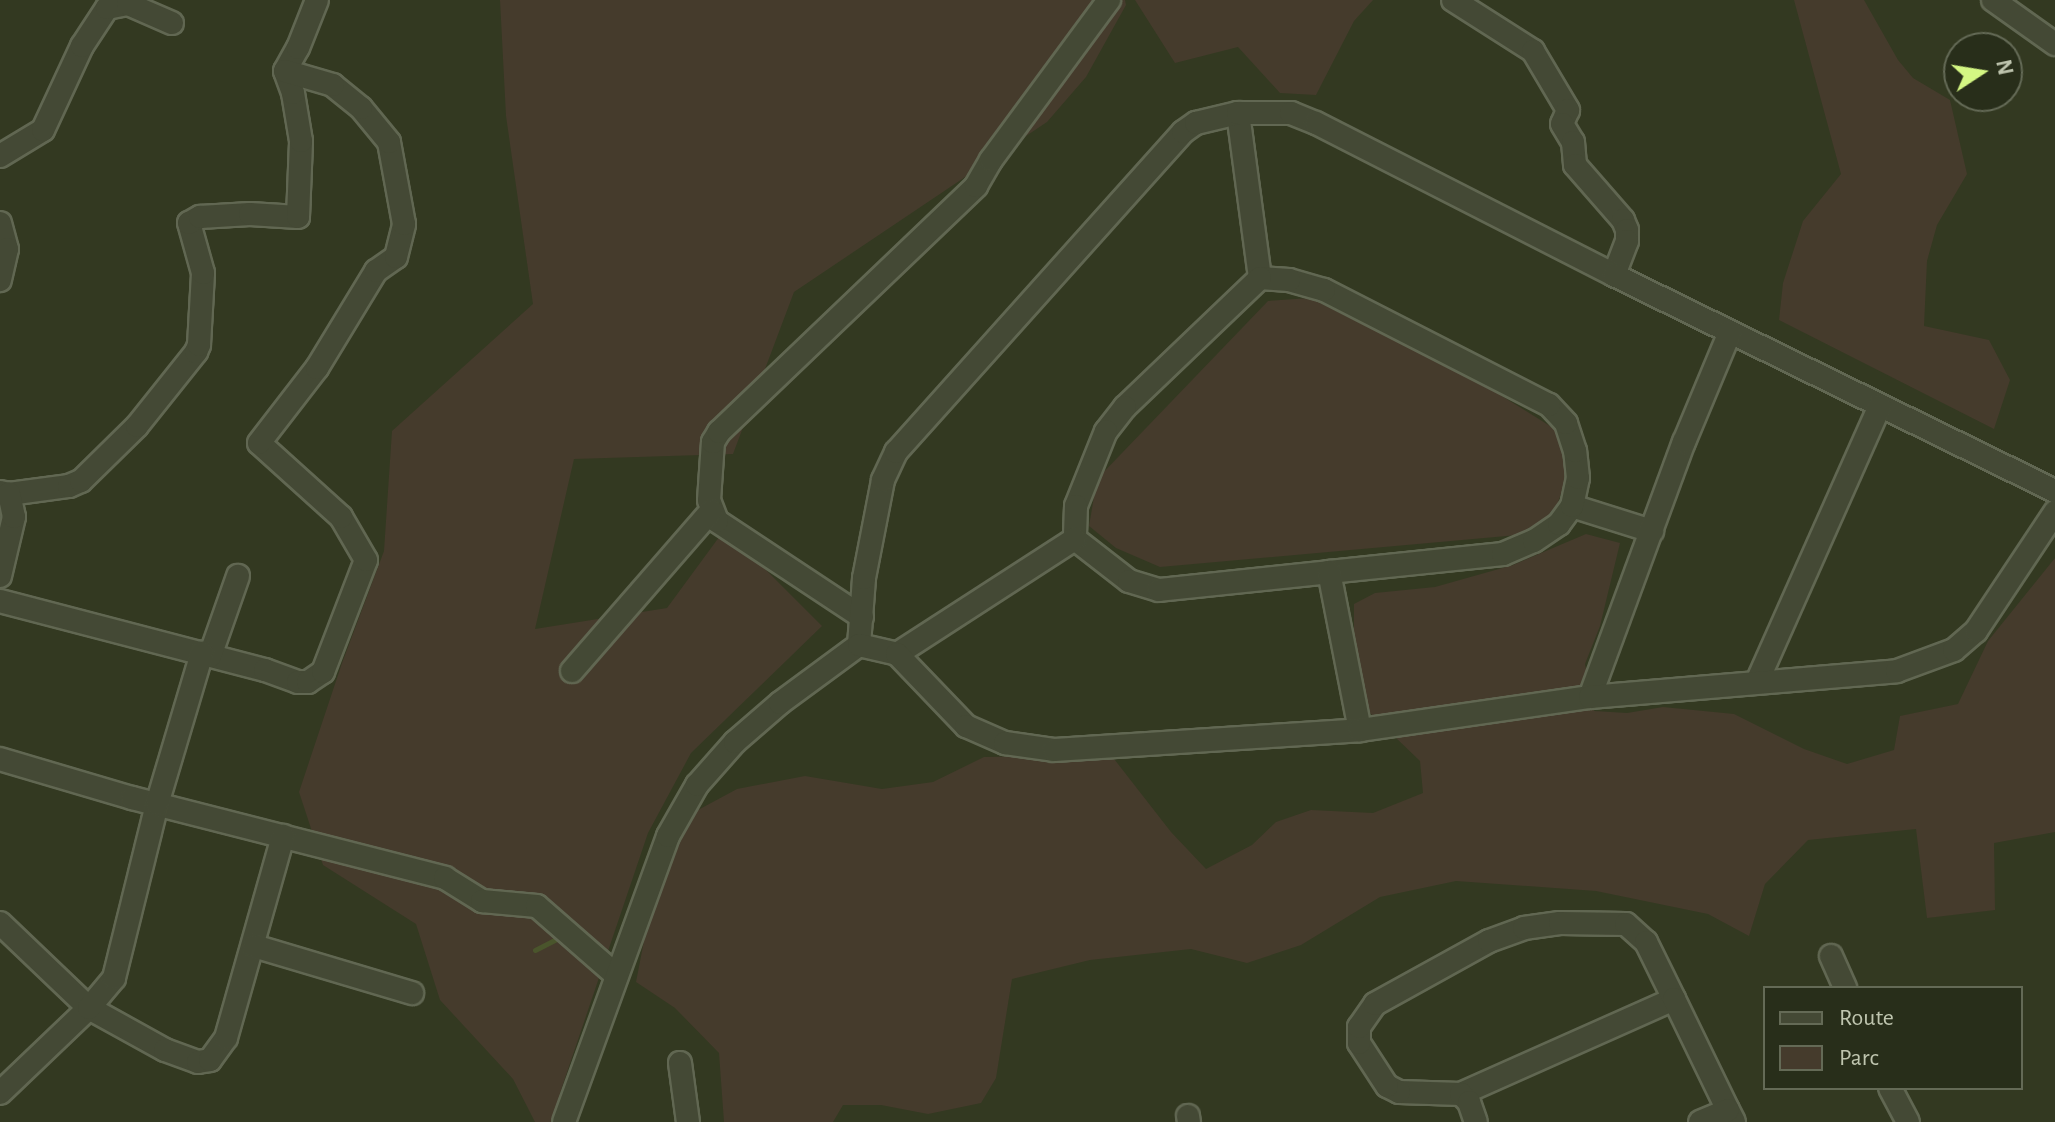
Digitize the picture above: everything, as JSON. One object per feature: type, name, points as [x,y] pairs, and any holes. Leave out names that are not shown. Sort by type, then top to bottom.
[{"type":"street","points":[[0,576],[14,517],[5,493],[69,486],[81,481],[137,426],[196,352],[203,273],[189,223],[200,217],[250,214],[298,217],[301,141],[293,93],[285,71],[298,48],[317,0]]},
{"type":"street","points":[[862,617],[717,521],[711,511],[711,454],[719,432],[976,186],[991,160],[1109,0]]},
{"type":"street","points":[[1453,0],[1533,51],[1568,110],[1562,124],[1573,142],[1575,165],[1623,220],[1627,230],[1627,241],[1614,275]]},
{"type":"street","points":[[1993,0],[2055,44]]},
{"type":"street","points":[[0,156],[43,130],[82,46],[107,8],[128,4],[172,23]]},
{"type":"street","points":[[0,601],[206,654],[298,682],[317,678],[323,672],[366,560],[341,517],[259,443],[317,368],[376,271],[396,257],[404,224],[389,142],[361,108],[333,85],[285,71]]},
{"type":"street","points":[[1238,113],[1260,278]]},
{"type":"street","points":[[564,1122],[668,836],[697,785],[735,742],[780,703],[859,645],[864,578],[883,480],[896,452],[1183,132],[1196,123],[1238,113],[1291,113],[1316,123],[1614,275],[2055,491]]},
{"type":"street","points":[[0,223],[7,249],[0,280]]},
{"type":"street","points":[[1260,278],[1289,280],[1324,290],[1549,405],[1566,423],[1575,451],[1578,478],[1572,506],[1559,524],[1547,533],[1503,554],[1159,590],[1129,581],[1075,539],[1076,506],[1106,431],[1125,407],[1260,278]]},
{"type":"street","points":[[1590,697],[1684,442],[1730,332]]},
{"type":"street","points":[[1757,682],[1880,406]]},
{"type":"street","points":[[1572,506],[1652,531]]},
{"type":"street","points":[[572,671],[711,511]]},
{"type":"street","points":[[859,645],[897,654],[966,726],[1005,743],[1054,750],[1360,730],[1590,697],[1897,671],[1954,650],[1976,631],[2055,512]]},
{"type":"street","points":[[897,654],[1075,539]]},
{"type":"street","points":[[1329,572],[1360,730]]},
{"type":"street","points":[[0,1093],[89,1008],[118,968],[157,804],[206,654],[238,576]]},
{"type":"street","points":[[0,759],[157,804],[445,878],[482,901],[537,906],[617,976]]},
{"type":"street","points":[[0,923],[89,1008],[165,1050],[198,1062],[210,1060],[226,1038],[283,836]]},
{"type":"street","points":[[1674,999],[1461,1094],[1399,1092],[1387,1086],[1359,1043],[1359,1027],[1375,1004],[1489,941],[1524,928],[1560,923],[1626,924],[1646,942],[1674,999],[1731,1116],[1700,1122]]},
{"type":"street","points":[[254,946],[412,993]]},
{"type":"street","points":[[1831,956],[1844,986]]},
{"type":"street","points":[[680,1063],[688,1122]]},
{"type":"street","points":[[1891,1090],[1908,1122]]},
{"type":"street","points":[[1461,1094],[1469,1102],[1476,1122]]},
{"type":"green space","points":[[500,0],[1125,0],[1126,5],[1086,77],[1047,122],[794,292],[733,454],[574,459],[535,629],[667,608],[725,529],[822,626],[691,753],[648,833],[560,1093],[556,1122],[535,1122],[513,1079],[440,1000],[416,924],[323,865],[299,792],[384,551],[392,431],[533,304],[506,116]]},
{"type":"green space","points":[[1135,0],[1373,0],[1354,21],[1316,95],[1280,93],[1238,47],[1175,63]]},
{"type":"green space","points":[[1794,0],[1864,0],[1898,60],[1913,78],[1943,96],[1943,112],[1953,112],[1967,174],[1937,225],[1927,261],[1924,326],[1989,340],[2010,380],[1994,429],[1779,320],[1783,283],[1803,221],[1841,174]]},
{"type":"green space","points":[[1310,298],[1484,385],[1558,431],[1568,472],[1555,512],[1530,534],[1160,567],[1116,548],[1089,526],[1097,479],[1268,301]]},
{"type":"green space","points":[[1586,534],[1620,543],[1600,626],[1585,664],[1594,711],[1627,713],[1663,707],[1734,714],[1804,749],[1847,764],[1894,750],[1900,716],[1958,704],[1988,641],[2055,558],[2055,832],[1994,843],[1995,910],[1927,918],[1916,829],[1808,840],[1765,884],[1749,936],[1708,914],[1596,891],[1456,881],[1380,897],[1301,945],[1247,963],[1191,949],[1090,960],[1012,979],[996,1078],[981,1103],[928,1114],[881,1105],[843,1105],[833,1122],[724,1122],[719,1053],[675,1008],[636,982],[649,915],[670,860],[698,810],[737,789],[805,776],[882,789],[933,782],[984,757],[1111,755],[1171,832],[1206,869],[1252,845],[1276,822],[1311,810],[1373,813],[1423,793],[1420,761],[1370,713],[1354,650],[1354,604],[1375,593],[1435,587],[1513,565]]},
{"type":"waterway","points":[[535,950],[561,937]]}]
